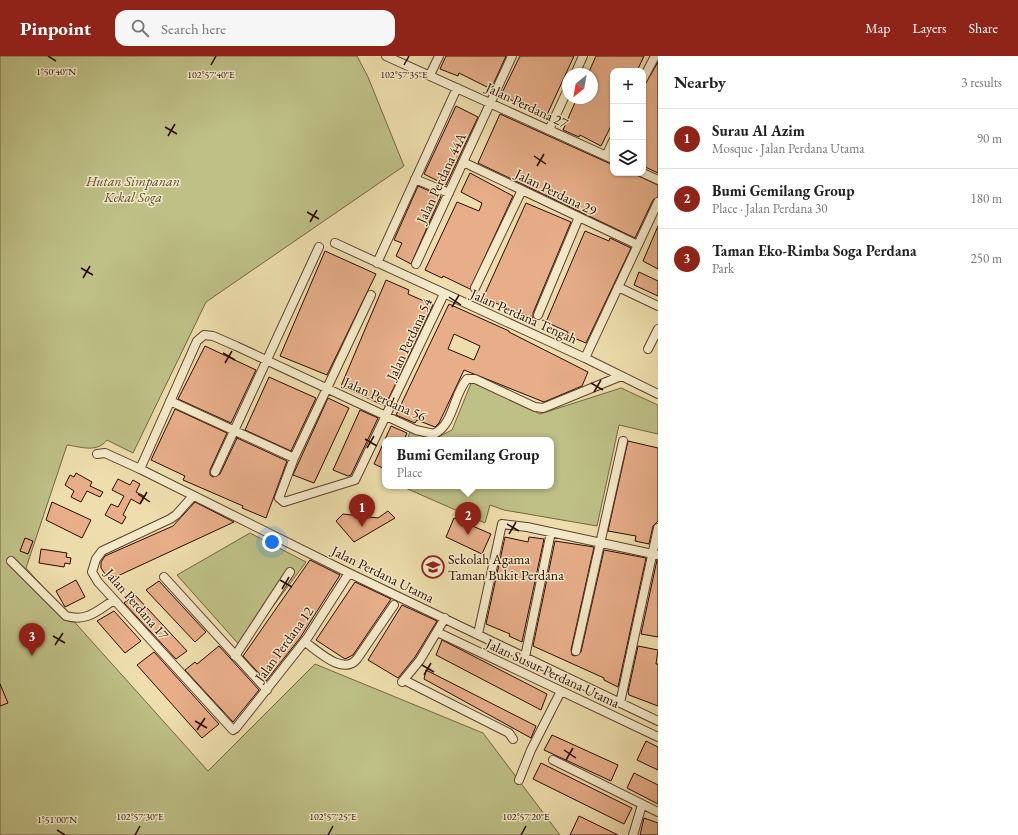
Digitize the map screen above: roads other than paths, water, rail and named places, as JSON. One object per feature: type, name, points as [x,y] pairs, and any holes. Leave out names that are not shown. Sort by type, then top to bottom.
[{"type":"street","name":"Jalan Perdana 27","points":[[386,56],[609,158]]},
{"type":"street","points":[[430,75],[439,56]]},
{"type":"street","name":"Jalan Perdana 44A","points":[[416,264],[512,56]]},
{"type":"street","points":[[578,68],[583,56]]},
{"type":"street","points":[[646,73],[654,56]]},
{"type":"street","points":[[377,262],[457,88]]},
{"type":"street","points":[[549,130],[562,102]]},
{"type":"street","name":"Jalan Perdana 29","points":[[463,162],[638,245]]},
{"type":"street","points":[[646,174],[658,180]]},
{"type":"street","points":[[415,180],[449,193]]},
{"type":"street","points":[[475,288],[522,190]]},
{"type":"street","points":[[585,358],[658,202]]},
{"type":"street","points":[[538,315],[579,217]]},
{"type":"street","name":"Jalan Perdana Tengah","points":[[335,243],[585,358],[658,394]]},
{"type":"street","points":[[215,472],[319,247]]},
{"type":"street","points":[[618,287],[658,306]]},
{"type":"street","name":"Jalan Perdana 54","points":[[294,458],[279,498],[281,501],[284,502],[355,480],[387,416],[444,294]]},
{"type":"street","points":[[140,469],[170,401],[294,458],[372,295]]},
{"type":"street","points":[[648,349],[658,329]]},
{"type":"street","name":"Jalan Perdana 56","points":[[170,401],[197,341],[201,337],[208,334],[416,430],[434,434],[444,426],[462,384],[467,378],[475,379],[535,407],[543,408],[621,376]]},
{"type":"street","points":[[576,651],[623,441]]},
{"type":"street","name":"Jalan Perdana Utama","points":[[97,454],[105,453],[140,469],[349,573],[658,721]]},
{"type":"street","name":"Jalan Perdana 17","points":[[193,496],[176,515],[102,551],[96,559],[92,572],[98,582],[230,728],[233,730],[236,728]]},
{"type":"street","points":[[478,634],[502,524],[527,527],[655,554]]},
{"type":"street","points":[[620,703],[655,554],[658,528]]},
{"type":"street","points":[[525,657],[551,532]]},
{"type":"street","points":[[11,561],[66,616],[76,619],[86,618],[114,600]]},
{"type":"street","points":[[235,656],[290,572]]},
{"type":"street","name":"Jalan Perdana 12","points":[[236,728],[304,642],[349,573]]},
{"type":"street","points":[[164,577],[267,690]]},
{"type":"street","points":[[304,642],[340,665],[348,666],[353,664],[394,605]]},
{"type":"street","points":[[445,618],[404,682],[509,733],[512,739]]},
{"type":"street","name":"Jalan Susur Perdana Utama","points":[[437,632],[658,737]]},
{"type":"street","points":[[519,780],[531,750],[561,691]]},
{"type":"street","points":[[553,760],[658,812]]},
{"type":"street","points":[[633,835],[642,805]]},
{"type":"place","name":"Surau Al Azim","points":[[362,527]]},
{"type":"place","name":"Bumi Gemilang Group","points":[[468,535]]},
{"type":"place","name":"Sekolah Agama Taman Bukit Perdana","points":[[433,567]]},
{"type":"place","name":"Taman Eko-Rimba Soga Perdana","points":[[32,656]]},
{"type":"park label","name":"Hutan Simpanan Kekal Soga","points":[[133,190]]}]
